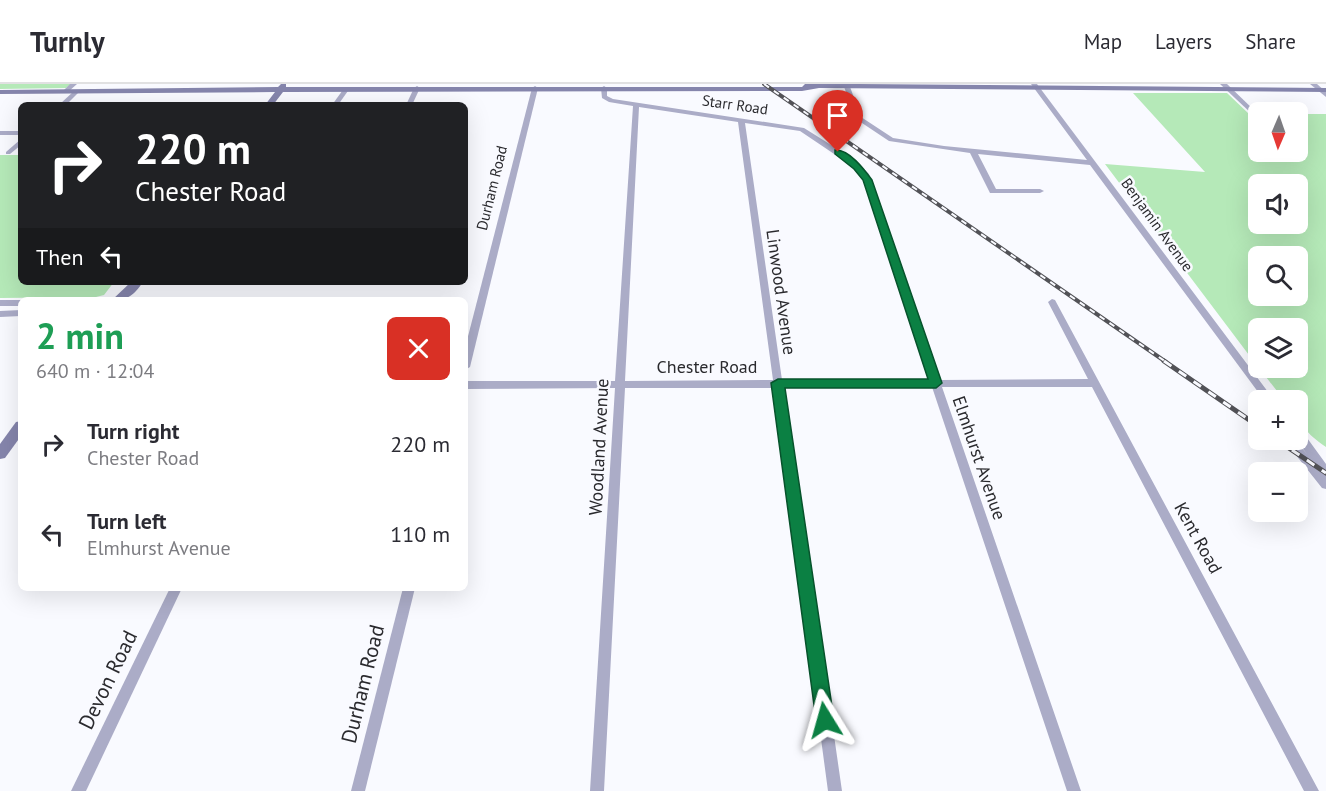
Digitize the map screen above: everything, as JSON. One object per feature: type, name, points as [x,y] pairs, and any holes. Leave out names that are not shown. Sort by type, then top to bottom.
[{"type":"main road","points":[[0,92],[66,91],[76,88],[496,86],[802,89],[846,86],[1131,86],[1321,90]]},
{"type":"main road","points":[[271,102],[283,87]]},
{"type":"main road","points":[[122,297],[136,285]]},
{"type":"main road","points":[[0,454],[18,430]]},
{"type":"street","points":[[846,86],[860,119],[882,135],[896,141],[973,152],[1093,163]]},
{"type":"street","name":"Benjamin Avenue","points":[[1036,86],[1260,390]]},
{"type":"street","points":[[1225,87],[1248,108]]},
{"type":"street","points":[[64,102],[76,88]]},
{"type":"street","points":[[337,102],[347,88]]},
{"type":"street","points":[[343,102],[348,93],[347,88]]},
{"type":"street","points":[[410,102],[417,88]]},
{"type":"street","name":"Durham Road","points":[[468,355],[535,88]]},
{"type":"street","name":"Starr Road","points":[[604,88],[603,95],[606,99],[802,129]]},
{"type":"street","name":"Woodland Avenue","points":[[597,791],[636,104]]},
{"type":"street","name":"Linwood Avenue","points":[[741,119],[835,791]]},
{"type":"street","name":"Elmhurst Avenue","points":[[802,129],[852,162],[865,174],[1074,791]]},
{"type":"street","points":[[0,133],[18,133]]},
{"type":"street","points":[[8,153],[18,144]]},
{"type":"street","points":[[973,152],[993,191],[1040,191]]},
{"type":"street","name":"Kent Road","points":[[1052,302],[1312,791]]},
{"type":"street","points":[[0,303],[18,303]]},
{"type":"street","points":[[0,314],[18,313]]},
{"type":"street","name":"Chester Road","points":[[468,385],[1094,382]]},
{"type":"street","name":"Benjamin Avenue","points":[[1255,384],[1258,390]]},
{"type":"street","points":[[1308,448],[1326,472]]},
{"type":"street","points":[[1297,450],[1326,485]]},
{"type":"street","name":"Devon Road","points":[[78,791],[175,591]]},
{"type":"street","name":"Durham Road","points":[[358,791],[408,591]]},
{"type":"green space","points":[[0,84],[71,84],[66,88],[0,89]]},
{"type":"green space","points":[[1133,93],[1227,93],[1248,113],[1248,162],[1308,162],[1308,114],[1326,114],[1326,447],[1308,432],[1308,390],[1276,390],[1267,378],[1308,378],[1308,318],[1248,318],[1248,354],[1105,164],[1205,172]]},
{"type":"green space","points":[[0,155],[18,155],[18,285],[112,285],[104,295],[96,297],[0,298]]},
{"type":"railway","points":[[764,84],[1166,362]]},
{"type":"railway","points":[[1164,361],[1248,419]]},
{"type":"railway","points":[[1292,450],[1326,473]]},
{"type":"route","points":[[825,720],[778,383],[936,383],[865,174],[838,152]]}]
